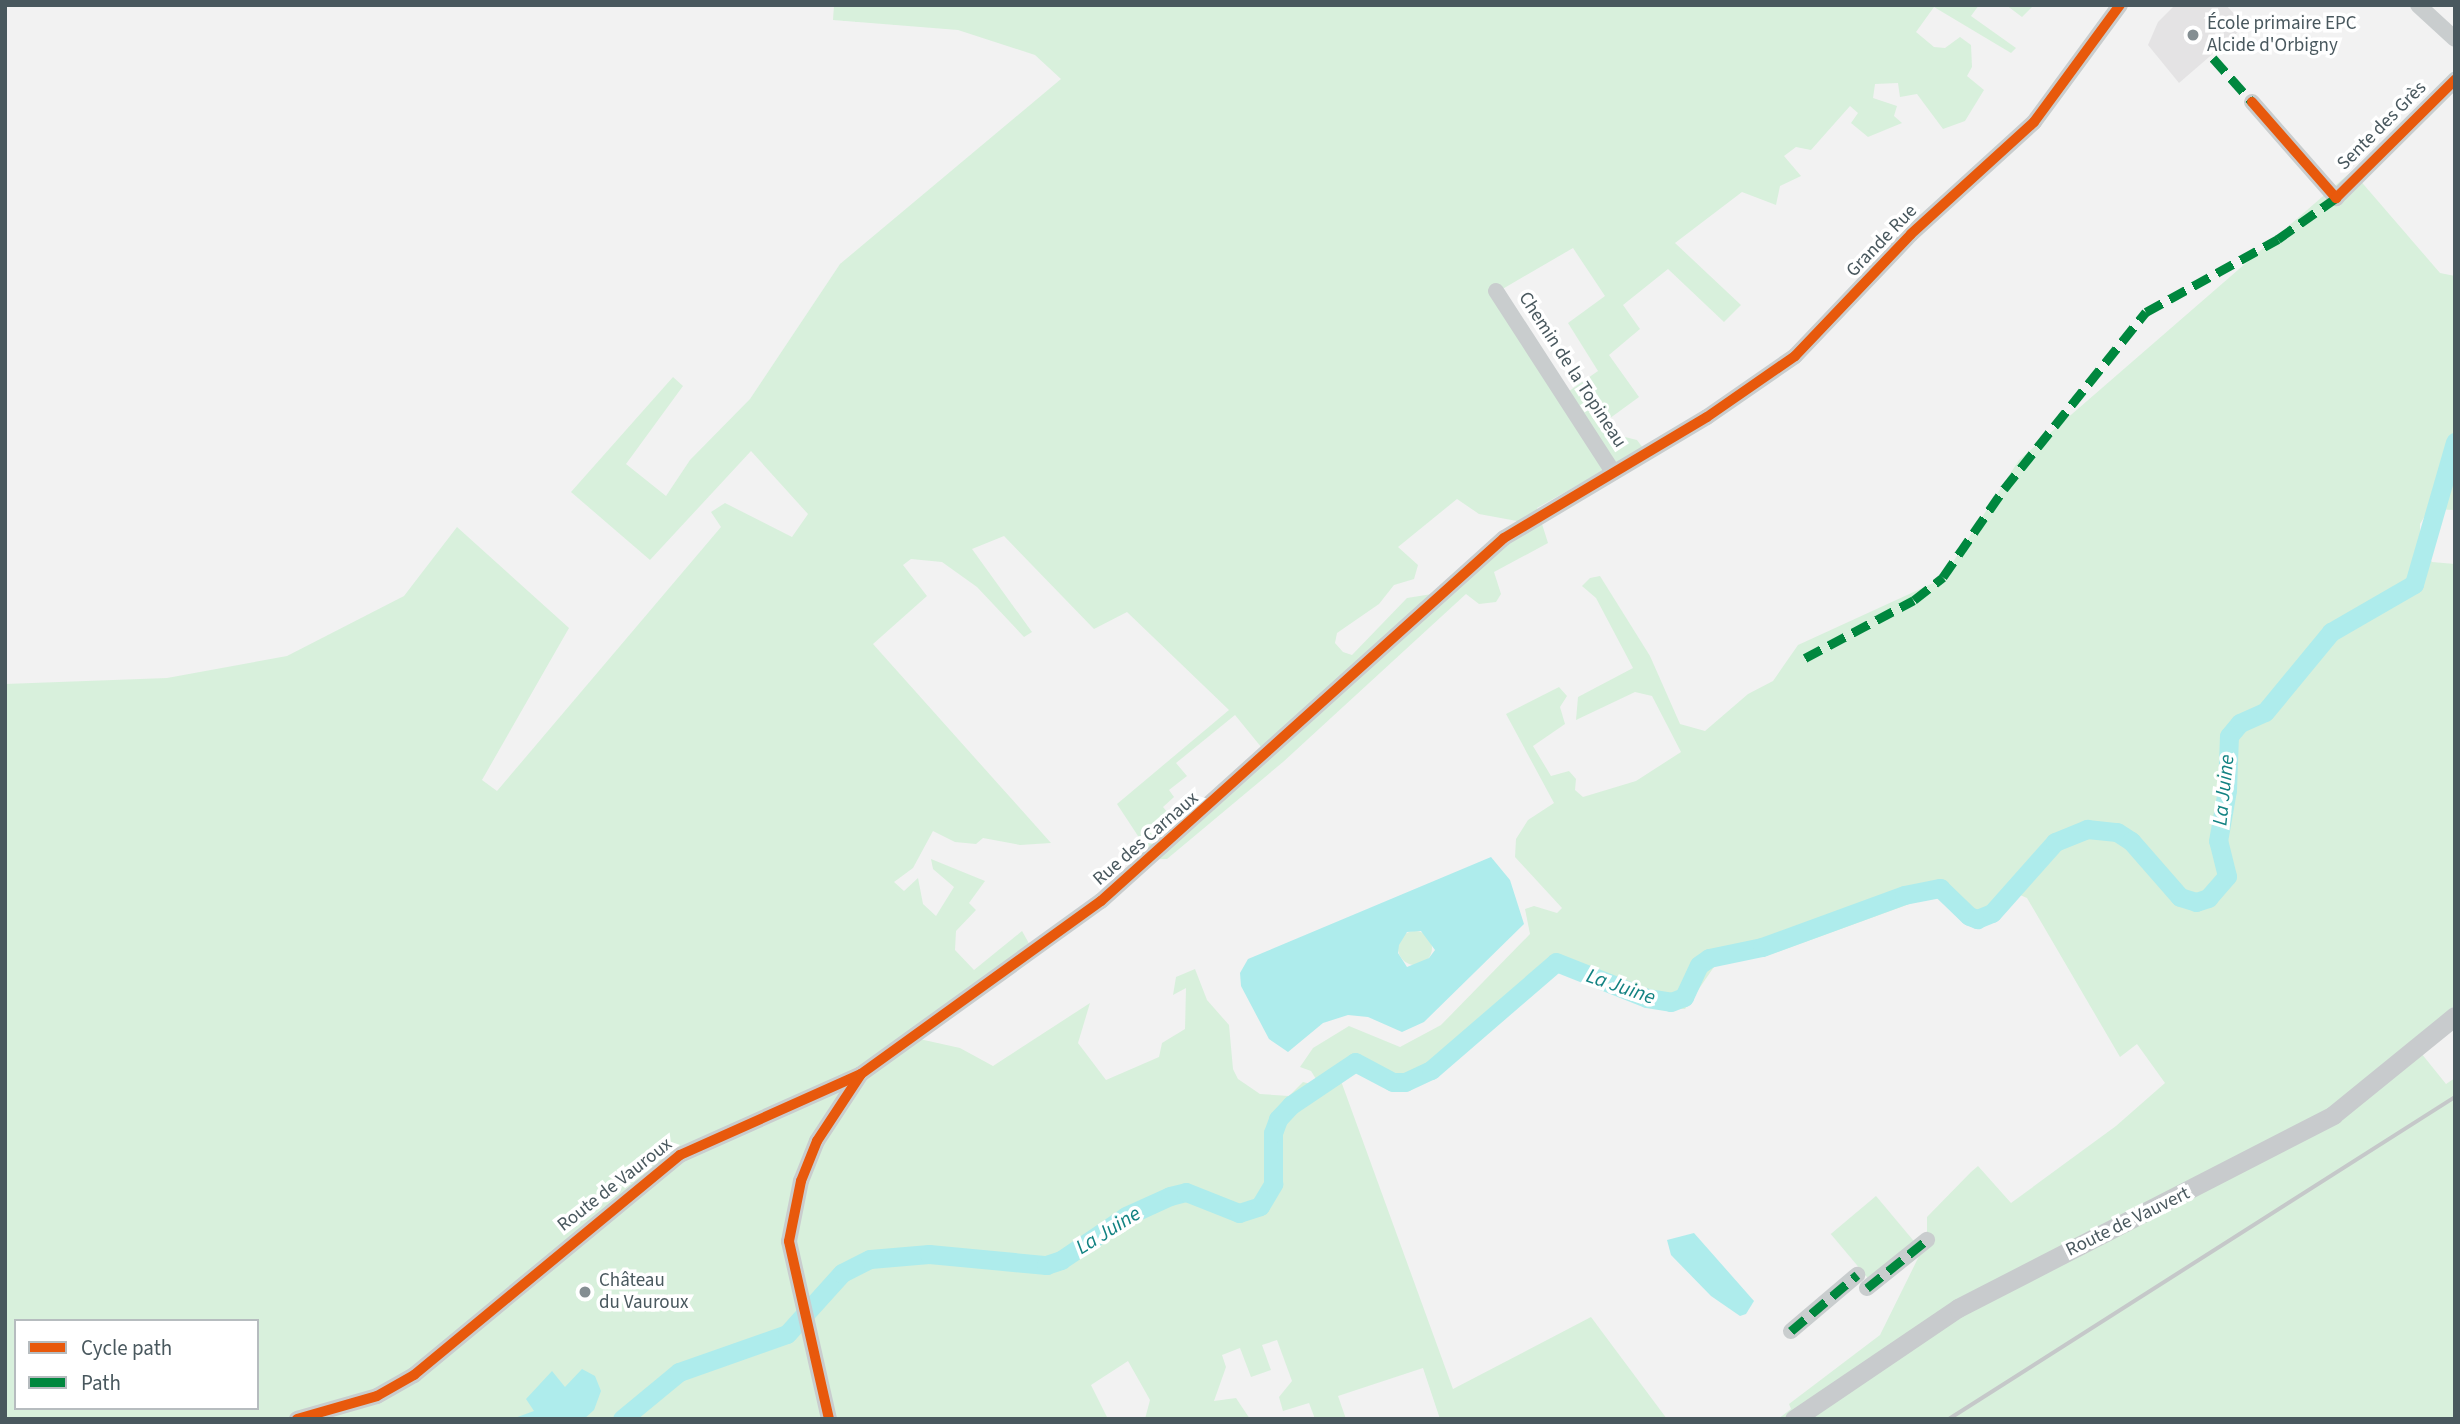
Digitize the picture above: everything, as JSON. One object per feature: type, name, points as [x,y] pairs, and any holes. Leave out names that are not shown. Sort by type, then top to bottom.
[{"type":"main road","name":"Route de Vauvert","points":[[1795,1419],[1958,1308],[2333,1115],[2455,1016]]},
{"type":"street","name":"Grande Rue","points":[[1632,461],[1769,377],[1816,338],[1911,234],[2034,122],[2119,5]]},
{"type":"street","points":[[2418,5],[2454,38]]},
{"type":"street","name":"Sente des Grès","points":[[2252,102],[2336,198],[2455,80]]},
{"type":"street","name":"Chemin de la Topineau","points":[[1496,291],[1613,472]]},
{"type":"street","name":"Rue des Carnaux","points":[[829,1419],[789,1241],[801,1181],[817,1141],[861,1074],[1101,901],[1504,538],[1632,461]]},
{"type":"street","name":"Route de Vauroux","points":[[297,1419],[377,1396],[414,1375],[449,1341],[680,1155],[861,1074]]},
{"type":"street","points":[[1790,1331],[1927,1240]]},
{"type":"shaded area","name":"École primaire EPC Alcide d'Orbigny","points":[[2175,5],[2226,5],[2245,26],[2179,83],[2148,45],[2158,22]]},
{"type":"green space","points":[[834,5],[1979,5],[1971,16],[2016,48],[2011,53],[1934,7],[1916,32],[1934,47],[1945,48],[1960,37],[1971,45],[1972,67],[1967,76],[1984,90],[1965,121],[1943,129],[1917,94],[1900,97],[1898,83],[1875,84],[1873,98],[1897,106],[1894,116],[1902,123],[1868,137],[1851,123],[1858,113],[1850,106],[1811,150],[1796,147],[1784,156],[1801,176],[1780,186],[1776,205],[1742,192],[1675,243],[1741,305],[1724,322],[1668,269],[1623,305],[1640,329],[1609,355],[1639,397],[1602,424],[1601,431],[1637,440],[1643,448],[1537,508],[1548,543],[1494,572],[1501,594],[1496,602],[1479,604],[1466,594],[1283,762],[1167,859],[1117,860],[1138,836],[1117,804],[1229,710],[1127,612],[1094,629],[1004,536],[972,549],[1032,632],[1024,637],[977,587],[942,562],[911,559],[903,565],[927,596],[873,644],[1051,843],[1020,845],[983,838],[976,844],[955,842],[933,831],[913,868],[894,882],[904,891],[918,878],[923,904],[936,916],[954,887],[933,869],[931,859],[985,881],[969,903],[976,910],[956,931],[955,950],[974,970],[1022,931],[1031,947],[906,1036],[960,1048],[993,1066],[1090,1003],[1078,1043],[1106,1080],[1159,1057],[1162,1043],[1185,1029],[1186,988],[1173,995],[1176,977],[1195,969],[1207,1000],[1229,1025],[1233,1069],[1238,1079],[1260,1094],[1289,1096],[1303,1082],[1311,1084],[1316,1079],[1311,1071],[1300,1067],[1313,1048],[1349,1026],[1400,1047],[1441,1025],[1530,934],[1525,909],[1534,906],[1557,913],[1562,908],[1515,857],[1516,839],[1528,820],[1554,803],[1506,714],[1559,687],[1567,696],[1560,707],[1565,724],[1533,746],[1551,776],[1569,771],[1576,779],[1575,790],[1583,797],[1636,781],[1681,752],[1652,696],[1635,692],[1576,720],[1578,697],[1633,668],[1596,598],[1582,586],[1590,578],[1600,576],[1650,656],[1680,724],[1705,731],[1748,694],[1773,681],[1798,645],[1942,579],[2019,460],[2352,171],[2440,273],[2455,276],[2455,510],[2429,509],[2420,524],[2420,544],[2432,562],[2455,564],[2455,1005],[2413,1043],[2446,1084],[2455,1078],[2455,1419],[1778,1419],[1791,1409],[1789,1404],[1880,1335],[1927,1240],[1927,1217],[1971,1172],[1978,1166],[2011,1203],[2116,1126],[2165,1083],[2137,1044],[2120,1057],[2027,898],[2020,895],[1995,920],[1975,924],[1937,894],[1766,956],[1716,964],[1685,1009],[1644,1006],[1557,971],[1473,1046],[1467,1041],[1426,1072],[1406,1082],[1393,1082],[1364,1063],[1355,1062],[1337,1070],[1453,1389],[1591,1317],[1667,1419],[1440,1419],[1423,1368],[1338,1396],[1346,1419],[1315,1419],[1309,1403],[1283,1411],[1279,1397],[1292,1381],[1277,1340],[1262,1345],[1271,1370],[1251,1377],[1240,1348],[1222,1355],[1226,1367],[1214,1401],[1236,1398],[1250,1419],[1145,1419],[1150,1400],[1128,1361],[1091,1385],[1108,1419],[5,1419],[5,684],[167,678],[287,656],[404,596],[457,527],[569,628],[482,780],[497,791],[721,527],[711,512],[725,503],[792,537],[808,514],[751,451],[650,560],[571,492],[673,377],[683,386],[626,464],[666,496],[690,460],[750,399],[840,264],[1061,79],[1035,55],[958,30],[833,20]],"holes":[[[1573,248],[1605,296],[1568,323],[1598,371],[1562,396],[1494,294]],[[1457,499],[1479,514],[1517,521],[1432,594],[1407,598],[1352,655],[1343,652],[1335,643],[1337,633],[1379,604],[1394,585],[1414,579],[1418,565],[1398,547]],[[1235,715],[1266,753],[1178,825],[1163,807],[1174,797],[1169,790],[1187,776],[1176,763]]]},
{"type":"green space","points":[[2006,5],[2059,5],[2032,7],[2022,17]]},
{"type":"green space","points":[[1415,931],[1427,936],[1432,948],[1427,960],[1415,965],[1403,960],[1398,948],[1403,936]]},
{"type":"green space","points":[[1876,1196],[1915,1242],[1869,1280],[1831,1234]]},
{"type":"water","points":[[1491,857],[1510,880],[1524,924],[1424,1022],[1402,1032],[1368,1017],[1348,1015],[1323,1023],[1288,1052],[1269,1039],[1241,986],[1240,973],[1248,959]],"holes":[[[1421,931],[1435,950],[1429,958],[1407,967],[1398,953],[1399,945],[1407,932]]]},
{"type":"water","points":[[1694,1233],[1754,1301],[1746,1314],[1740,1316],[1711,1296],[1671,1255],[1667,1240]]},
{"type":"water","points":[[582,1369],[595,1376],[601,1391],[594,1410],[584,1419],[512,1419],[534,1411],[526,1399],[552,1371],[565,1387]]},
{"type":"waterway","name":"La Juine","points":[[622,1419],[679,1372],[787,1334],[842,1273],[870,1259],[929,1254],[1046,1265],[1061,1260],[1126,1216],[1170,1196],[1186,1192],[1239,1213],[1260,1206],[1273,1184],[1273,1133],[1278,1119],[1291,1105],[1355,1062],[1393,1082],[1405,1082],[1431,1070],[1556,962],[1647,998],[1671,1002],[1684,997],[1699,965],[1709,958],[1762,947],[1904,895],[1940,888],[1969,916],[1977,919],[1992,913],[2055,842],[2087,829],[2117,832],[2131,841],[2180,897],[2196,902],[2208,898],[2227,876],[2218,841],[2227,790],[2229,736],[2240,723],[2265,712],[2331,632],[2414,584],[2455,442]]},
{"type":"railway","points":[[1949,1419],[2455,1097]]},
{"type":"marked path","points":[[2213,58],[2252,102]]},
{"type":"marked path","points":[[1805,658],[1914,600],[1943,577],[2004,489],[2146,312],[2278,239],[2336,198]]},
{"type":"marked path","points":[[1867,1288],[1927,1240]]},
{"type":"marked path","points":[[1791,1331],[1857,1275]]},
{"type":"cycle path","points":[[829,1419],[789,1241],[801,1181],[817,1141],[861,1074],[1101,901],[1504,538],[1707,417],[1795,356],[1911,234],[2034,122],[2120,5]]},
{"type":"cycle path","points":[[2252,102],[2336,198],[2455,80]]},
{"type":"cycle path","points":[[297,1419],[377,1396],[414,1375],[680,1155],[861,1074]]},
{"type":"place","name":"École primaire EPC Alcide d'Orbigny","points":[[2193,35]]},
{"type":"place","name":"Château du Vauroux","points":[[585,1292]]}]
